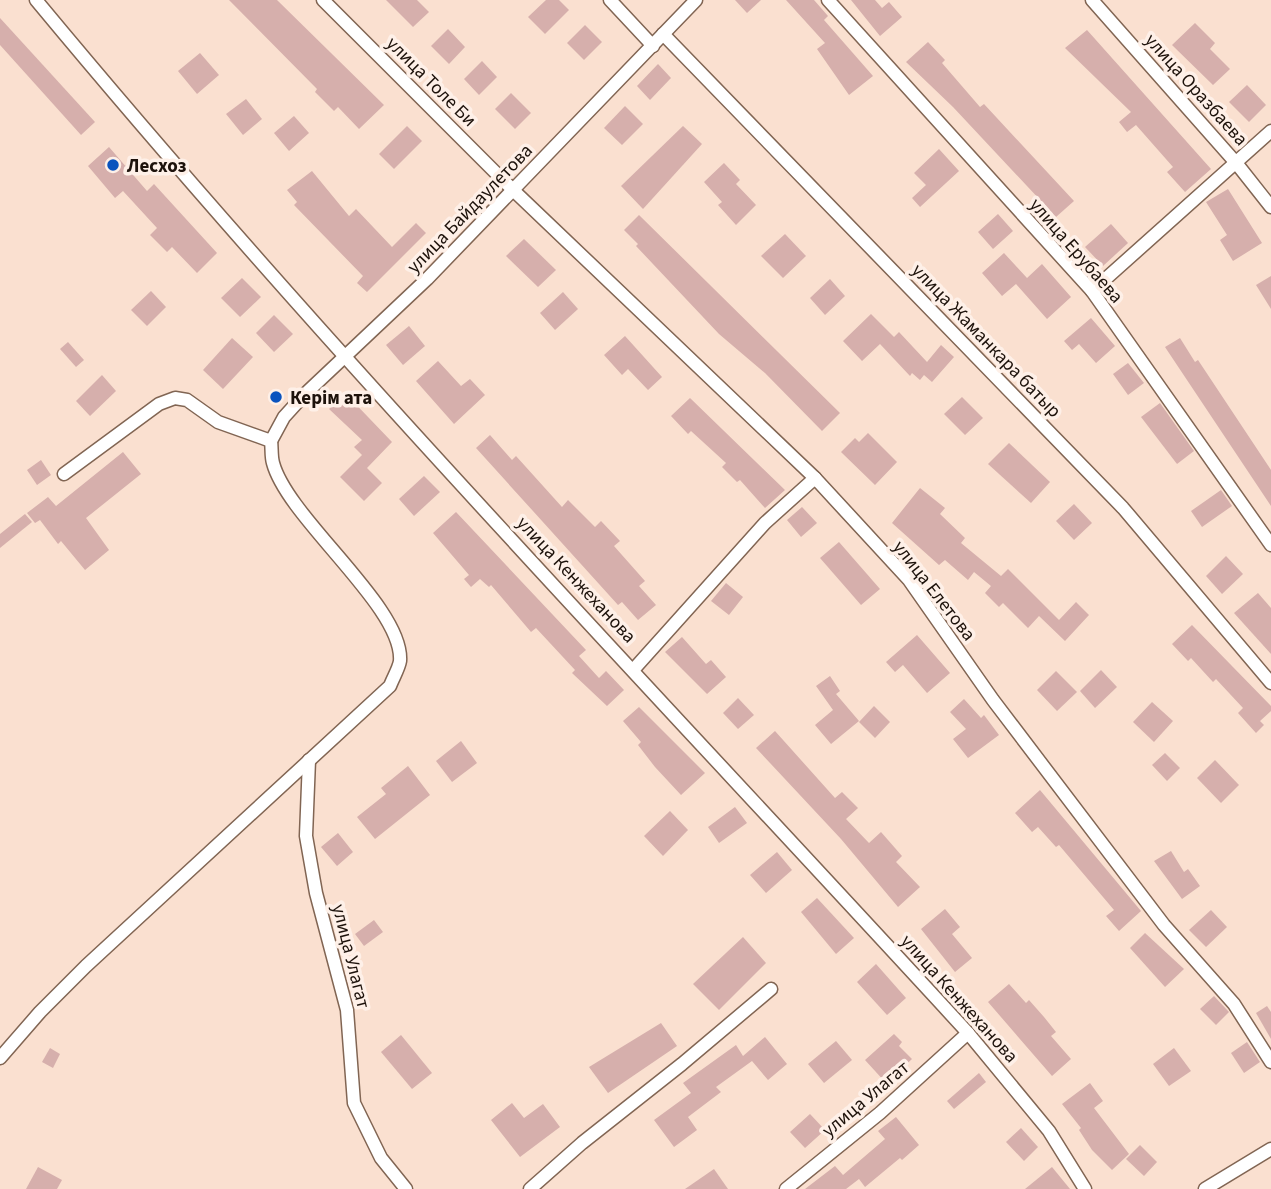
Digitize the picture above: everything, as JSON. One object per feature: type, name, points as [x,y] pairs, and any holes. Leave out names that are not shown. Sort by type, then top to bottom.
[{"type":"street","name":"улица Кенжеханова","points":[[36,0],[138,122],[344,355],[968,1033],[1049,1130],[1085,1189]]},
{"type":"street","name":"улица Толе Би","points":[[323,0],[513,190]]},
{"type":"street","points":[[610,0],[653,46]]},
{"type":"street","name":"улица Байдаулетова","points":[[271,441],[284,417],[344,355],[427,279],[695,0]]},
{"type":"street","name":"улица Ерубаева","points":[[828,0],[1091,291],[1271,545]]},
{"type":"street","name":"улица Оразбаева","points":[[1092,0],[1237,164],[1271,207]]},
{"type":"street","name":"улица Жаманкара батыр","points":[[663,34],[1123,508],[1271,683]]},
{"type":"street","points":[[1091,291],[1271,131]]},
{"type":"street","name":"улица Елетова","points":[[513,190],[815,478],[909,580],[993,700],[1156,915],[1234,1004],[1271,1062]]},
{"type":"street","points":[[0,1058],[40,1012],[86,966],[390,686],[400,661],[395,636],[376,604],[284,487],[272,462],[271,441],[236,430],[187,400],[175,398],[159,404],[64,474]]},
{"type":"street","points":[[634,669],[765,523],[815,478]]},
{"type":"street","name":"улица Улагат","points":[[309,760],[306,836],[316,893],[347,1010],[354,1103],[381,1158],[407,1189]]},
{"type":"street","points":[[530,1189],[771,989]]},
{"type":"street","name":"улица Улагат","points":[[786,1189],[880,1113],[968,1033]]},
{"type":"street","points":[[1205,1189],[1271,1149]]},
{"type":"building","points":[[229,0],[277,0],[384,105],[359,129],[338,107],[334,111],[315,92],[317,89]]},
{"type":"building","points":[[386,0],[417,0],[429,12],[413,27]]},
{"type":"building","points":[[546,0],[559,0],[569,10],[545,34],[528,17]]},
{"type":"building","points":[[735,0],[761,0],[747,13]]},
{"type":"building","points":[[786,0],[814,0],[828,16],[824,20],[873,76],[849,95],[817,49],[825,43]]},
{"type":"building","points":[[851,0],[875,0],[882,8],[889,2],[902,17],[880,36]]},
{"type":"building","points":[[0,18],[95,122],[81,135],[0,45]]},
{"type":"building","points":[[1195,23],[1215,43],[1210,49],[1230,69],[1213,85],[1172,45]]},
{"type":"building","points":[[585,25],[602,42],[584,60],[567,43]]},
{"type":"building","points":[[448,29],[465,47],[449,64],[431,46]]},
{"type":"building","points":[[1087,30],[1211,169],[1185,192],[1167,172],[1173,167],[1136,125],[1127,132],[1119,122],[1131,112],[1065,48]]},
{"type":"building","points":[[928,42],[945,60],[942,63],[980,107],[984,104],[1074,201],[1056,217],[953,107],[906,62]]},
{"type":"building","points":[[200,53],[219,75],[197,94],[178,71]]},
{"type":"building","points":[[482,61],[497,77],[479,95],[464,79]]},
{"type":"building","points":[[658,64],[671,78],[650,100],[637,86]]},
{"type":"building","points":[[1247,85],[1266,105],[1249,122],[1229,102]]},
{"type":"building","points":[[511,93],[531,113],[515,129],[495,109]]},
{"type":"building","points":[[246,99],[262,119],[243,135],[226,114]]},
{"type":"building","points":[[625,106],[643,124],[622,145],[604,128]]},
{"type":"building","points":[[294,116],[309,133],[289,151],[274,133]]},
{"type":"building","points":[[407,126],[422,141],[394,169],[379,154]]},
{"type":"building","points":[[683,126],[702,144],[643,209],[621,186]]},
{"type":"building","points":[[109,147],[147,191],[154,184],[217,253],[197,273],[172,247],[167,252],[150,235],[157,228],[123,191],[115,198],[88,166]]},
{"type":"building","points":[[939,149],[959,171],[920,207],[912,198],[926,185],[914,173]]},
{"type":"building","points":[[724,163],[740,180],[736,184],[756,205],[736,225],[718,205],[722,202],[704,182]]},
{"type":"building","points":[[312,171],[349,216],[356,209],[392,247],[416,223],[426,233],[367,292],[357,283],[363,276],[294,205],[297,202],[287,190]]},
{"type":"building","points":[[1228,189],[1262,243],[1233,261],[1220,240],[1227,235],[1206,202]]},
{"type":"building","points":[[998,214],[1013,231],[993,249],[978,232]]},
{"type":"building","points":[[639,215],[840,413],[822,431],[765,373],[719,334],[636,246],[638,244],[624,230]]},
{"type":"building","points":[[1111,224],[1128,243],[1103,266],[1085,247]]},
{"type":"building","points":[[785,234],[806,256],[783,278],[761,256]]},
{"type":"building","points":[[524,239],[556,270],[538,287],[506,256]]},
{"type":"building","points":[[1004,253],[1027,278],[1042,264],[1071,297],[1047,319],[1016,284],[1002,296],[982,273]]},
{"type":"building","points":[[1271,276],[1271,309],[1256,285]]},
{"type":"building","points":[[242,278],[261,297],[240,317],[221,298]]},
{"type":"building","points":[[830,279],[845,296],[825,315],[810,298]]},
{"type":"building","points":[[151,291],[166,307],[147,326],[131,310]]},
{"type":"building","points":[[563,292],[578,309],[555,330],[540,313]]},
{"type":"building","points":[[871,314],[894,337],[899,332],[927,362],[941,345],[954,357],[932,382],[924,375],[920,380],[912,373],[910,376],[880,344],[862,361],[843,341]]},
{"type":"building","points":[[274,315],[293,334],[274,352],[256,333]]},
{"type":"building","points":[[1091,318],[1115,346],[1096,363],[1079,344],[1072,350],[1064,341]]},
{"type":"building","points":[[409,326],[425,346],[403,365],[386,345]]},
{"type":"building","points":[[625,336],[662,377],[648,390],[628,369],[622,375],[604,355]]},
{"type":"building","points":[[232,338],[253,357],[223,389],[203,370]]},
{"type":"building","points":[[1180,338],[1195,362],[1198,360],[1271,470],[1271,506],[1165,347]]},
{"type":"building","points":[[68,342],[84,360],[76,367],[60,349]]},
{"type":"building","points":[[438,361],[461,386],[470,379],[485,395],[454,424],[416,381]]},
{"type":"building","points":[[1128,363],[1144,383],[1128,395],[1113,374]]},
{"type":"building","points":[[102,375],[116,391],[90,416],[76,401]]},
{"type":"building","points":[[345,393],[392,442],[367,468],[382,483],[364,501],[340,477],[362,455],[354,447],[362,440],[329,409]]},
{"type":"building","points":[[962,397],[983,418],[965,435],[944,414]]},
{"type":"building","points":[[690,398],[785,490],[765,508],[740,480],[737,482],[722,467],[726,463],[691,431],[688,434],[671,416]]},
{"type":"building","points":[[1160,403],[1194,451],[1177,464],[1141,417]]},
{"type":"building","points":[[868,433],[897,462],[875,485],[841,452],[855,438],[859,442]]},
{"type":"building","points":[[490,435],[512,460],[516,456],[562,507],[568,500],[595,527],[601,521],[620,541],[614,546],[645,581],[639,586],[656,605],[638,620],[622,602],[618,605],[476,448]]},
{"type":"building","points":[[1009,443],[1050,482],[1031,503],[988,464]]},
{"type":"building","points":[[123,452],[141,474],[86,518],[109,550],[85,570],[61,541],[58,544],[40,520],[35,523],[27,513],[48,497],[56,506]]},
{"type":"building","points":[[41,460],[51,475],[37,485],[27,470]]},
{"type":"building","points":[[424,476],[440,492],[414,516],[399,499]]},
{"type":"building","points":[[920,488],[945,508],[940,514],[965,538],[961,543],[1001,576],[1008,569],[1059,620],[1076,602],[1089,615],[1065,641],[1039,616],[1028,628],[1003,603],[999,607],[985,593],[991,586],[974,572],[968,580],[945,560],[939,565],[892,523]]},
{"type":"building","points":[[1221,490],[1232,506],[1202,527],[1191,511]]},
{"type":"building","points":[[1074,504],[1092,523],[1074,540],[1056,521]]},
{"type":"building","points":[[802,507],[817,523],[801,537],[787,520]]},
{"type":"building","points":[[456,512],[586,650],[579,656],[599,678],[606,671],[624,690],[607,706],[572,673],[575,670],[536,628],[531,632],[491,585],[489,587],[480,579],[471,587],[464,579],[469,575],[433,533]]},
{"type":"building","points":[[25,514],[32,522],[0,548],[0,534]]},
{"type":"building","points":[[839,542],[880,589],[861,605],[820,558]]},
{"type":"building","points":[[1226,556],[1243,574],[1222,594],[1206,576]]},
{"type":"building","points":[[726,583],[743,597],[729,615],[711,601]]},
{"type":"building","points":[[1258,593],[1271,608],[1271,654],[1234,613]]},
{"type":"building","points":[[1192,625],[1271,706],[1271,711],[1260,721],[1264,725],[1256,733],[1238,713],[1243,708],[1216,679],[1213,682],[1191,658],[1188,661],[1172,644]]},
{"type":"building","points":[[917,635],[950,673],[927,693],[903,665],[895,672],[886,662]]},
{"type":"building","points":[[682,637],[706,664],[711,660],[726,677],[707,694],[665,652]]},
{"type":"building","points":[[1101,670],[1117,687],[1095,708],[1080,691]]},
{"type":"building","points":[[1056,671],[1077,692],[1057,711],[1037,690]]},
{"type":"building","points":[[830,676],[840,691],[836,694],[859,721],[831,744],[815,725],[833,710],[816,686]]},
{"type":"building","points":[[738,698],[754,715],[738,729],[723,713]]},
{"type":"building","points":[[964,699],[981,718],[984,715],[999,735],[968,758],[953,739],[966,729],[950,712]]},
{"type":"building","points":[[1152,702],[1173,721],[1154,742],[1133,722]]},
{"type":"building","points":[[874,706],[890,722],[875,738],[859,722]]},
{"type":"building","points":[[639,707],[705,773],[681,795],[655,767],[638,745],[641,742],[623,721]]},
{"type":"building","points":[[775,731],[835,798],[842,792],[858,808],[846,819],[869,843],[881,832],[902,856],[896,862],[920,887],[898,907],[841,839],[756,748]]},
{"type":"building","points":[[461,741],[477,763],[452,782],[436,761]]},
{"type":"building","points":[[1165,753],[1180,768],[1167,781],[1152,765]]},
{"type":"building","points":[[1215,760],[1239,785],[1221,803],[1197,778]]},
{"type":"building","points":[[408,766],[430,795],[375,839],[357,817],[386,794],[381,788]]},
{"type":"building","points":[[1040,790],[1141,911],[1119,931],[1106,916],[1114,910],[1059,845],[1056,847],[1038,827],[1032,832],[1015,813]]},
{"type":"building","points":[[735,807],[747,823],[719,843],[708,827]]},
{"type":"building","points":[[670,811],[688,830],[663,856],[644,836]]},
{"type":"building","points":[[338,833],[353,852],[337,866],[321,847]]},
{"type":"building","points":[[1171,851],[1184,872],[1188,869],[1200,886],[1182,899],[1154,861]]},
{"type":"building","points":[[777,852],[792,870],[766,893],[750,875]]},
{"type":"building","points":[[817,898],[854,938],[836,954],[801,912]]},
{"type":"building","points":[[945,909],[960,927],[952,934],[972,958],[955,972],[921,929]]},
{"type":"building","points":[[1211,910],[1227,927],[1206,947],[1189,930]]},
{"type":"building","points":[[374,920],[383,932],[364,946],[355,934]]},
{"type":"building","points":[[1145,933],[1184,969],[1165,987],[1130,948]]},
{"type":"building","points":[[743,937],[766,963],[719,1010],[693,984]]},
{"type":"building","points":[[876,964],[906,998],[887,1015],[857,982]]},
{"type":"building","points":[[1009,984],[1026,1003],[1029,1000],[1044,1017],[1056,1032],[1051,1036],[1071,1059],[1052,1076],[988,1002]]},
{"type":"building","points":[[1214,996],[1229,1012],[1216,1025],[1200,1009]]},
{"type":"building","points":[[1267,1006],[1271,1012],[1271,1039],[1256,1013]]},
{"type":"building","points":[[661,1023],[677,1046],[608,1093],[589,1067]]},
{"type":"building","points":[[894,1034],[902,1042],[899,1046],[912,1059],[886,1083],[865,1060]]},
{"type":"building","points":[[401,1035],[432,1073],[412,1089],[381,1052]]},
{"type":"building","points":[[765,1037],[787,1064],[768,1080],[752,1061],[716,1087],[721,1092],[688,1117],[697,1130],[674,1147],[654,1120],[691,1093],[683,1083],[736,1045],[743,1056]]},
{"type":"building","points":[[836,1041],[852,1060],[824,1083],[808,1064]]},
{"type":"building","points":[[1247,1042],[1260,1062],[1244,1073],[1231,1053]]},
{"type":"building","points":[[50,1048],[60,1054],[53,1068],[42,1062]]},
{"type":"building","points":[[1174,1048],[1191,1071],[1169,1086],[1153,1064]]},
{"type":"building","points":[[979,1073],[986,1082],[954,1109],[947,1101]]},
{"type":"building","points":[[1090,1083],[1103,1101],[1094,1108],[1129,1154],[1112,1170],[1092,1150],[1079,1130],[1081,1128],[1062,1104]]},
{"type":"building","points":[[512,1103],[524,1118],[543,1104],[560,1127],[520,1157],[491,1120]]},
{"type":"building","points":[[810,1114],[825,1130],[805,1148],[790,1132]]},
{"type":"building","points":[[896,1117],[919,1145],[902,1160],[900,1158],[865,1187],[859,1179],[846,1189],[805,1189],[835,1166],[843,1175],[885,1139],[878,1131]]},
{"type":"building","points":[[1021,1128],[1038,1147],[1024,1161],[1006,1142]]},
{"type":"building","points":[[1140,1145],[1157,1162],[1144,1176],[1126,1159]]},
{"type":"building","points":[[38,1167],[62,1180],[57,1189],[26,1189]]},
{"type":"building","points":[[1052,1167],[1070,1189],[1025,1189]]},
{"type":"building","points":[[714,1169],[728,1189],[685,1189]]},
{"type":"place","name":"Лесхоз","points":[[113,165]]},
{"type":"place","name":"Керім ата","points":[[276,397]]}]
